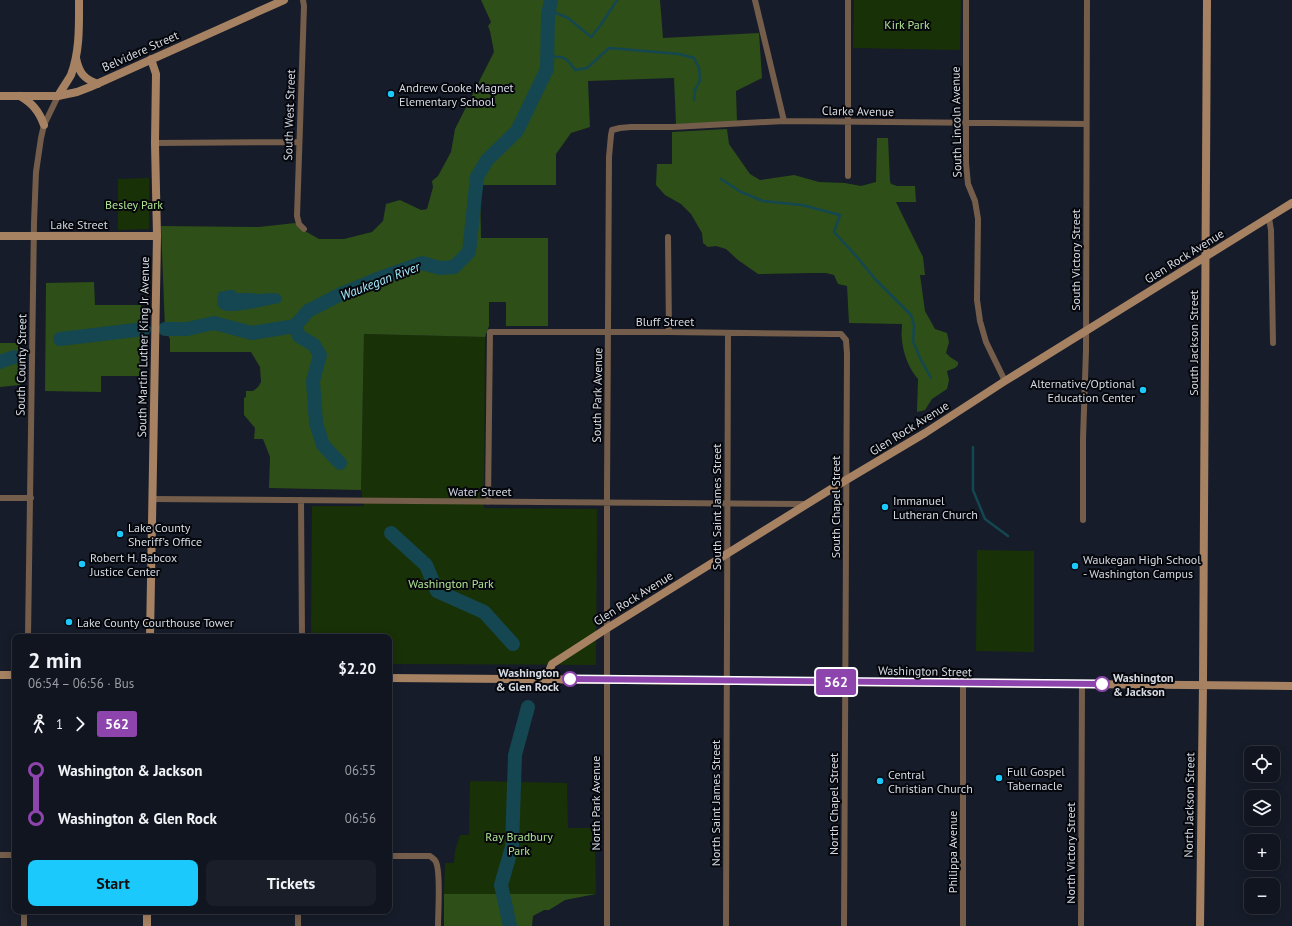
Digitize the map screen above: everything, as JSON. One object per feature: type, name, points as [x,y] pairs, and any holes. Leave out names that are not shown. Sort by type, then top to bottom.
[{"type":"street","points":[[58,96],[71,74],[76,56],[79,0]]},
{"type":"street","name":"Belvidere Street","points":[[0,96],[58,96],[77,92],[98,84],[284,0]]},
{"type":"street","name":"South West Street","points":[[303,0],[297,216],[299,224],[304,229]]},
{"type":"street","points":[[755,0],[784,121]]},
{"type":"street","points":[[848,0],[848,176]]},
{"type":"street","name":"South Lincoln Avenue","points":[[966,0],[966,163],[968,184],[975,201],[978,219],[977,300],[980,321],[986,342],[1005,381]]},
{"type":"street","name":"South Victory Street","points":[[1083,520],[1083,439],[1086,332],[1087,0]]},
{"type":"street","name":"South Jackson Street","points":[[1203,685],[1207,0]]},
{"type":"street","points":[[76,56],[81,74],[88,80],[98,84]]},
{"type":"street","name":"South Martin Luther King Jr Avenue","points":[[150,634],[157,236],[156,74],[151,59]]},
{"type":"street","points":[[19,96],[33,104],[41,115],[44,125]]},
{"type":"street","name":"South County Street","points":[[28,634],[36,172],[44,125],[58,96]]},
{"type":"street","name":"Clarke Avenue","points":[[631,127],[688,126],[784,121],[1086,124]]},
{"type":"street","name":"South Park Avenue","points":[[606,680],[610,135],[612,130],[631,127]]},
{"type":"street","points":[[156,143],[299,142]]},
{"type":"street","name":"Glen Rock Avenue","points":[[546,679],[552,664],[606,629],[1292,203]]},
{"type":"street","points":[[1270,218],[1273,343]]},
{"type":"street","name":"Lake Street","points":[[0,236],[157,236]]},
{"type":"street","points":[[668,237],[669,332]]},
{"type":"street","name":"Bluff Street","points":[[488,502],[490,332],[841,334]]},
{"type":"street","name":"South Saint James Street","points":[[727,681],[728,333]]},
{"type":"street","name":"South Chapel Street","points":[[841,334],[846,340],[847,354],[845,682]]},
{"type":"street","points":[[0,498],[30,498]]},
{"type":"street","name":"Water Street","points":[[152,499],[808,504]]},
{"type":"street","points":[[302,500],[302,634]]},
{"type":"street","points":[[0,675],[12,676]]},
{"type":"street","name":"Washington Street","points":[[392,678],[1292,686]]},
{"type":"street","name":"North Park Avenue","points":[[606,680],[607,926]]},
{"type":"street","name":"North Saint James Street","points":[[726,926],[727,681]]},
{"type":"street","name":"North Chapel Street","points":[[844,926],[845,682]]},
{"type":"street","name":"Philippa Avenue","points":[[963,683],[963,926]]},
{"type":"street","name":"North Victory Street","points":[[1081,926],[1082,684]]},
{"type":"street","name":"North Jackson Street","points":[[1200,926],[1203,685]]},
{"type":"street","points":[[0,855],[12,855]]},
{"type":"street","points":[[392,856],[430,856],[435,860],[439,873],[438,926]]},
{"type":"street","points":[[24,914],[24,926]]},
{"type":"street","points":[[147,914],[147,926]]},
{"type":"street","points":[[298,914],[298,926]]},
{"type":"green space","points":[[481,0],[660,0],[663,38],[759,33],[762,78],[736,91],[737,122],[676,124],[674,78],[588,81],[590,127],[571,133],[556,154],[556,185],[480,185],[481,238],[548,238],[548,326],[506,326],[506,302],[489,302],[489,326],[485,337],[364,334],[361,490],[269,488],[270,457],[263,439],[254,439],[255,428],[244,415],[244,398],[246,397],[246,391],[253,391],[261,382],[260,367],[251,352],[170,352],[170,339],[165,329],[161,226],[259,227],[295,223],[319,239],[344,239],[372,232],[383,221],[386,204],[400,200],[421,210],[427,209],[433,187],[432,181],[438,176],[451,152],[455,129],[494,52],[488,26],[491,22]]},
{"type":"green space","name":"Kirk Park","points":[[854,0],[961,0],[960,50],[853,48]]},
{"type":"green space","points":[[727,129],[729,144],[750,174],[760,180],[794,175],[819,182],[845,183],[861,186],[876,182],[877,138],[888,138],[891,184],[897,186],[915,186],[916,202],[896,202],[923,257],[925,275],[920,275],[925,311],[935,329],[947,333],[949,342],[946,353],[958,362],[958,365],[955,368],[947,371],[949,380],[947,389],[932,399],[925,410],[917,412],[918,379],[909,366],[905,355],[902,338],[902,324],[849,323],[847,286],[838,284],[834,275],[826,273],[758,274],[738,260],[726,249],[716,246],[708,247],[703,243],[702,233],[691,214],[681,204],[665,195],[656,185],[657,164],[672,164],[672,132]]},
{"type":"green space","name":"Besley Park","points":[[149,178],[149,229],[118,230],[118,179]]},
{"type":"green space","points":[[94,282],[95,305],[141,305],[140,376],[101,376],[101,392],[45,391],[46,283]]},
{"type":"green space","name":"Washington Park","points":[[364,334],[485,337],[484,508],[597,509],[596,665],[392,664],[392,634],[311,634],[312,506],[364,506],[361,490]]},
{"type":"green space","points":[[0,343],[19,343],[20,385],[0,387]]},
{"type":"green space","points":[[977,550],[1034,551],[1034,652],[976,651]]},
{"type":"green space","name":"Ray Bradbury Park","points":[[470,781],[567,783],[568,828],[595,828],[596,894],[444,894],[445,863],[454,863],[455,851],[460,835],[469,835]]},
{"type":"green space","points":[[444,894],[596,894],[565,900],[549,910],[544,910],[533,916],[532,926],[444,926]]},
{"type":"shaded area","points":[[234,290],[237,293],[273,293],[279,294],[282,298],[280,303],[247,310],[225,311],[217,304],[219,303],[217,298],[219,292]]},
{"type":"waterway","name":"Waukegan River","points":[[165,329],[187,329],[214,323],[252,333],[295,326],[308,311],[341,294],[385,276],[422,263],[440,268],[454,267],[469,252],[477,177],[487,160],[517,131],[547,69],[548,15],[551,0]]},
{"type":"waterway","points":[[549,10],[568,18],[591,37],[617,0]]},
{"type":"waterway","points":[[547,57],[564,58],[575,70],[587,68],[609,48],[679,54],[694,58],[699,68],[700,80],[695,90],[694,100]]},
{"type":"waterway","points":[[721,179],[741,192],[763,201],[802,205],[840,215],[834,232],[875,279],[911,315],[914,325],[913,341],[931,378]]},
{"type":"waterway","points":[[295,326],[299,336],[314,345],[320,355],[313,381],[316,423],[323,445],[340,463]]},
{"type":"waterway","name":"Waukegan River","points":[[60,339],[144,329]]},
{"type":"waterway","name":"Waukegan River","points":[[0,362],[14,357]]},
{"type":"waterway","points":[[973,447],[973,490],[985,519],[1008,536]]},
{"type":"waterway","name":"Waukegan River","points":[[391,533],[426,565],[437,591],[484,612],[513,644]]},
{"type":"waterway","name":"Waukegan River","points":[[510,926],[501,885],[512,847],[515,755],[528,707]]},
{"type":"bus line","name":"562","points":[[570,679],[1102,684]]},
{"type":"place","name":"Andrew Cooke Magnet Elementary School","points":[[391,94]]},
{"type":"place","name":"Alternative/Optional Education Center","points":[[1143,390]]},
{"type":"place","name":"Immanuel Lutheran Church","points":[[885,507]]},
{"type":"place","name":"Lake County Sheriff's Office","points":[[120,534]]},
{"type":"place","name":"Robert H. Babcox Justice Center","points":[[82,564]]},
{"type":"place","name":"Waukegan High School - Washington Campus","points":[[1075,566]]},
{"type":"place","name":"Lake County Courthouse Tower","points":[[69,622]]},
{"type":"place","name":"Washington & Glen Rock","points":[[570,679]]},
{"type":"place","name":"Washington & Jackson","points":[[1102,684]]},
{"type":"place","name":"Full Gospel Tabernacle","points":[[999,778]]},
{"type":"place","name":"Central Christian Church","points":[[880,781]]}]
